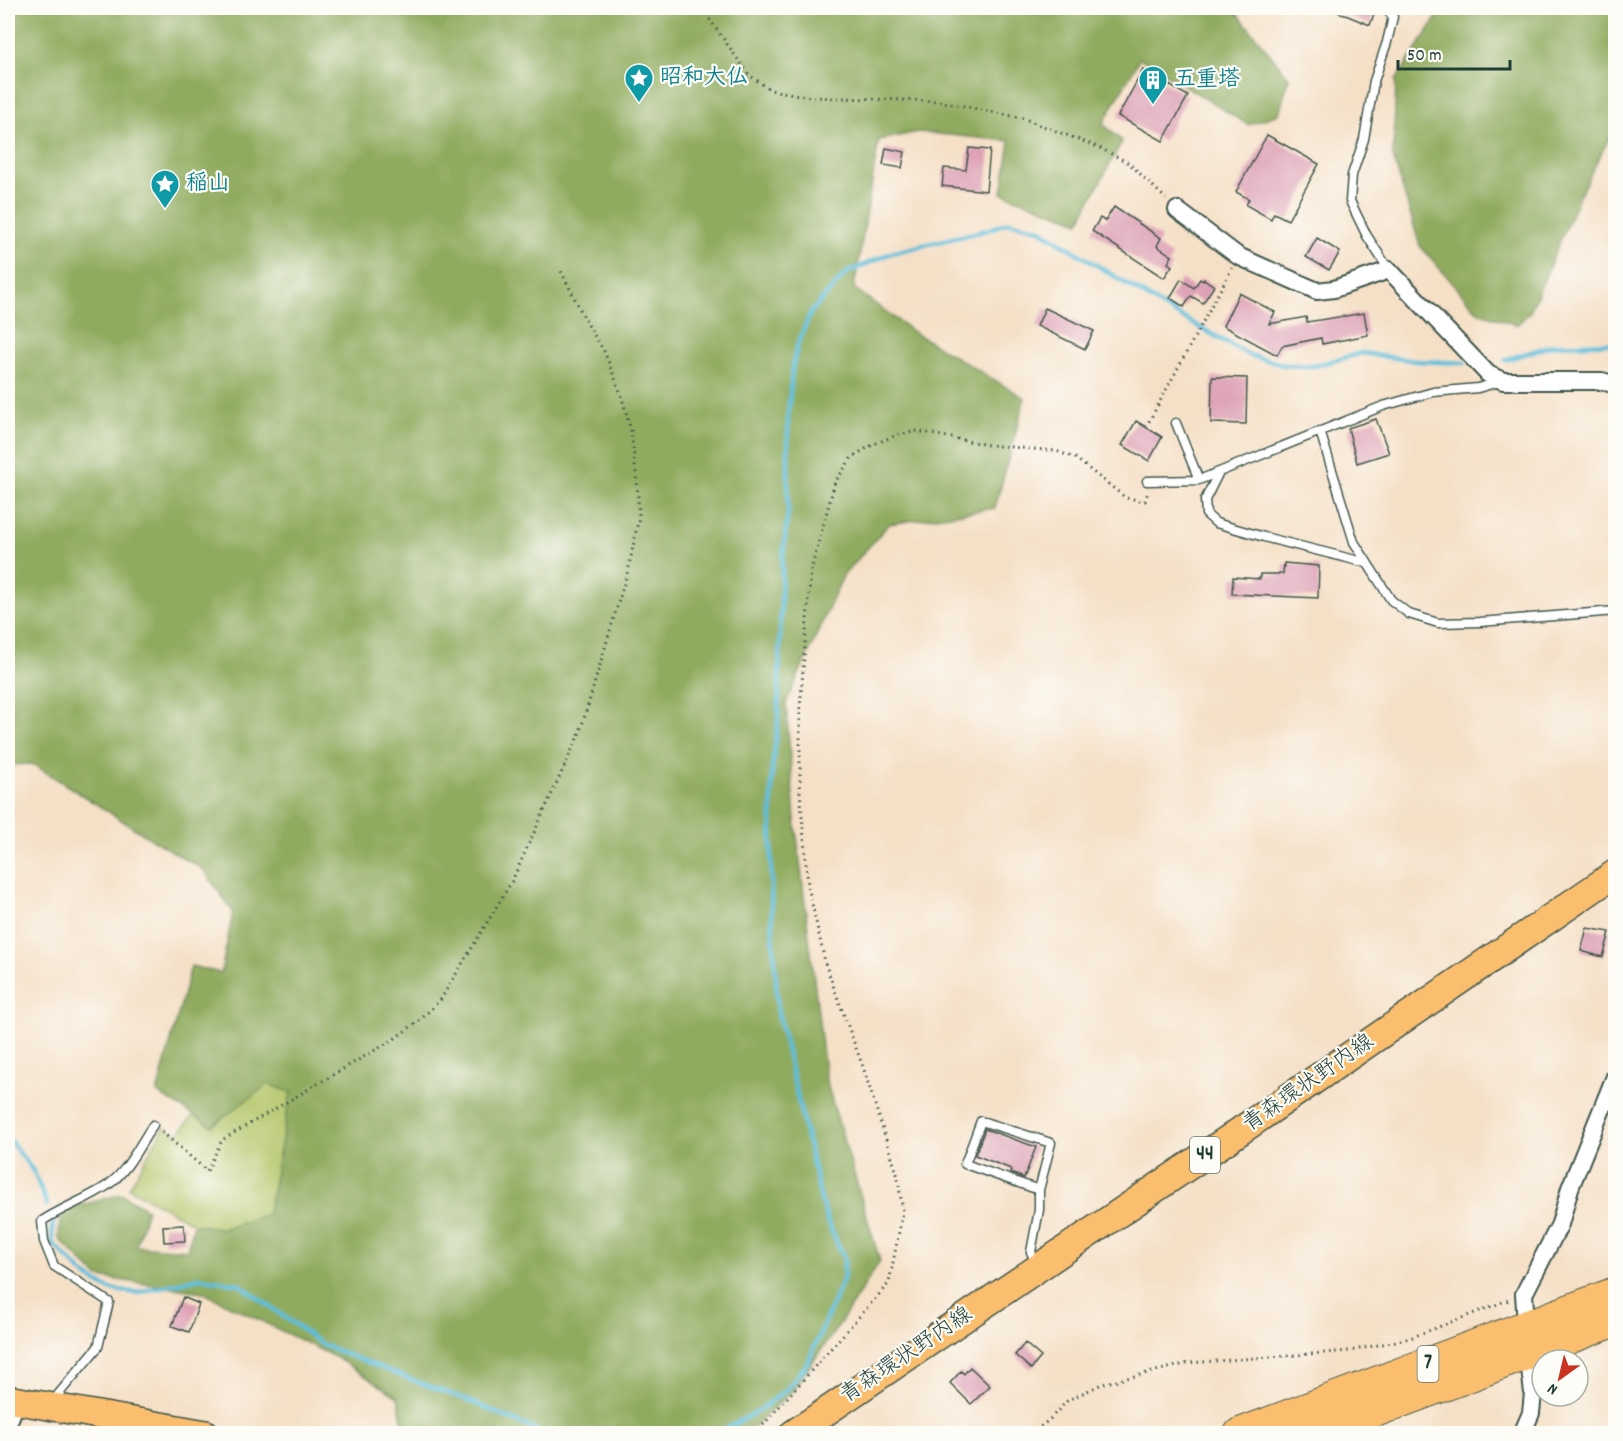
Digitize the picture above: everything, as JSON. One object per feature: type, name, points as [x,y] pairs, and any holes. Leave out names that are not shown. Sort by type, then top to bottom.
[{"type":"highway","name":"7","points":[[1314,1434],[1527,1340],[1616,1293]]},
{"type":"highway","name":"7","points":[[1240,1434],[1527,1340],[1616,1320]]},
{"type":"main road","name":"青森環状野内線","points":[[793,1434],[1616,873]]},
{"type":"main road","points":[[11,1408],[49,1406],[206,1434]]},
{"type":"street","points":[[1177,210],[1238,256],[1317,291],[1334,289],[1389,270],[1488,374],[1503,381],[1602,381],[1616,386]]},
{"type":"street","points":[[1522,1434],[1533,1403],[1524,1294],[1560,1224],[1570,1188],[1616,1074]]},
{"type":"lane","points":[[1386,8],[1393,17],[1374,81],[1364,139],[1352,175],[1350,201],[1367,236],[1389,270]]},
{"type":"lane","points":[[1147,481],[1199,480],[1383,406],[1433,392],[1478,388],[1503,381]]},
{"type":"lane","points":[[1176,423],[1199,480]]},
{"type":"lane","points":[[1320,431],[1354,542],[1391,600],[1409,614],[1438,623],[1480,622],[1616,611]]},
{"type":"lane","points":[[1218,474],[1205,500],[1206,514],[1216,523],[1367,563]]},
{"type":"lane","points":[[1038,1268],[1031,1252],[1039,1209],[1039,1190],[1051,1143],[981,1121],[965,1164],[1039,1190]]},
{"type":"lane","points":[[49,1406],[98,1347],[109,1302],[54,1266],[44,1241],[42,1221],[109,1184],[124,1169],[153,1125]]},
{"type":"path","points":[[705,8],[708,17],[748,75],[771,90],[810,97],[938,101],[1022,118],[1098,147],[1129,163],[1177,210]]},
{"type":"path","points":[[1146,427],[1238,256]]},
{"type":"path","points":[[153,1125],[207,1171],[222,1140],[394,1039],[420,1020],[441,999],[512,881],[580,732],[628,567],[639,516],[631,431],[621,394],[604,351],[589,327],[561,271]]},
{"type":"path","points":[[755,1434],[889,1283],[903,1211],[893,1163],[863,1067],[826,966],[808,886],[800,791],[800,708],[811,570],[835,482],[852,458],[874,444],[897,435],[917,431],[988,445],[1056,451],[1075,458],[1126,498],[1145,501],[1148,494],[1147,481]]},
{"type":"path","points":[[1031,1434],[1049,1420],[1068,1400],[1102,1384],[1189,1363],[1350,1351],[1380,1345],[1410,1338],[1524,1294]]},
{"type":"green space","points":[[8,8],[1233,8],[1289,78],[1279,114],[1248,125],[1140,58],[1103,124],[1122,141],[1079,222],[1002,193],[1010,141],[918,132],[879,140],[854,288],[915,333],[1025,398],[995,508],[889,524],[843,576],[786,703],[795,819],[826,1080],[880,1261],[839,1325],[792,1391],[747,1433],[446,1434],[403,1427],[398,1397],[337,1358],[202,1292],[98,1277],[59,1239],[60,1211],[121,1194],[147,1209],[136,1246],[187,1250],[194,1224],[223,1229],[268,1214],[291,1092],[268,1084],[212,1126],[157,1093],[191,966],[221,973],[233,912],[203,869],[33,764],[8,765]]},
{"type":"green space","points":[[1443,8],[1615,8],[1615,127],[1580,194],[1530,312],[1517,325],[1478,312],[1420,246],[1393,157],[1396,80]]},
{"type":"green space","points":[[268,1084],[291,1092],[268,1214],[223,1229],[194,1224],[129,1188],[164,1127],[178,1134],[194,1115],[212,1125]]},
{"type":"building","points":[[1328,8],[1366,8],[1375,11],[1370,25]]},
{"type":"building","name":"五重塔","points":[[1143,70],[1188,96],[1163,141],[1118,116]]},
{"type":"building","points":[[1267,135],[1319,164],[1288,220],[1274,213],[1271,219],[1246,205],[1249,199],[1236,192]]},
{"type":"building","points":[[886,148],[905,152],[902,168],[883,165]]},
{"type":"building","points":[[969,148],[990,150],[986,191],[942,186],[944,168],[966,170]]},
{"type":"building","points":[[1114,207],[1161,238],[1157,246],[1172,256],[1168,263],[1172,266],[1164,278],[1092,231],[1100,218],[1105,221]]},
{"type":"building","points":[[1317,238],[1340,252],[1329,270],[1306,257]]},
{"type":"building","points":[[1181,279],[1194,288],[1200,279],[1214,286],[1203,303],[1191,296],[1184,307],[1170,298]]},
{"type":"building","points":[[1239,293],[1275,312],[1269,324],[1306,317],[1307,322],[1364,313],[1368,335],[1322,344],[1321,338],[1282,346],[1277,355],[1223,326]]},
{"type":"building","points":[[1045,308],[1094,331],[1085,349],[1037,326]]},
{"type":"building","points":[[1212,377],[1247,378],[1246,424],[1211,423]]},
{"type":"building","points":[[1376,419],[1389,453],[1357,463],[1348,428]]},
{"type":"building","points":[[1136,421],[1162,437],[1149,461],[1122,445]]},
{"type":"building","points":[[1284,563],[1319,566],[1318,598],[1232,594],[1233,577],[1260,579],[1260,574],[1283,574]]},
{"type":"building","points":[[1587,928],[1610,932],[1603,957],[1581,951]]},
{"type":"building","points":[[985,1129],[1036,1147],[1024,1178],[1010,1173],[1011,1169],[975,1155]]},
{"type":"building","points":[[184,1225],[185,1241],[164,1242],[163,1226]]},
{"type":"building","points":[[183,1297],[199,1304],[189,1332],[172,1326]]},
{"type":"building","points":[[1025,1343],[1041,1357],[1031,1369],[1015,1355]]},
{"type":"building","points":[[970,1367],[990,1386],[971,1404],[950,1383],[961,1371],[964,1374]]},
{"type":"waterway","points":[[717,1434],[760,1410],[787,1389],[808,1362],[844,1277],[844,1258],[828,1223],[821,1200],[778,1012],[771,903],[772,769],[778,722],[782,563],[788,512],[788,417],[792,369],[798,343],[811,312],[846,273],[891,253],[987,230],[1009,222],[1039,229],[1162,306],[1249,355],[1284,365],[1314,366],[1362,353],[1416,361],[1465,363]]},
{"type":"waterway","points":[[1505,360],[1553,345],[1616,343]]},
{"type":"waterway","points":[[8,1138],[34,1172],[47,1205]]},
{"type":"waterway","points":[[53,1222],[52,1243],[86,1276],[109,1289],[136,1293],[200,1278],[239,1284],[323,1345],[465,1399],[545,1434]]},
{"type":"place","name":"昭和大仏","points":[[639,104]]},
{"type":"place","name":"五重塔","points":[[1153,106]]},
{"type":"place","name":"稲山","points":[[165,210]]}]
